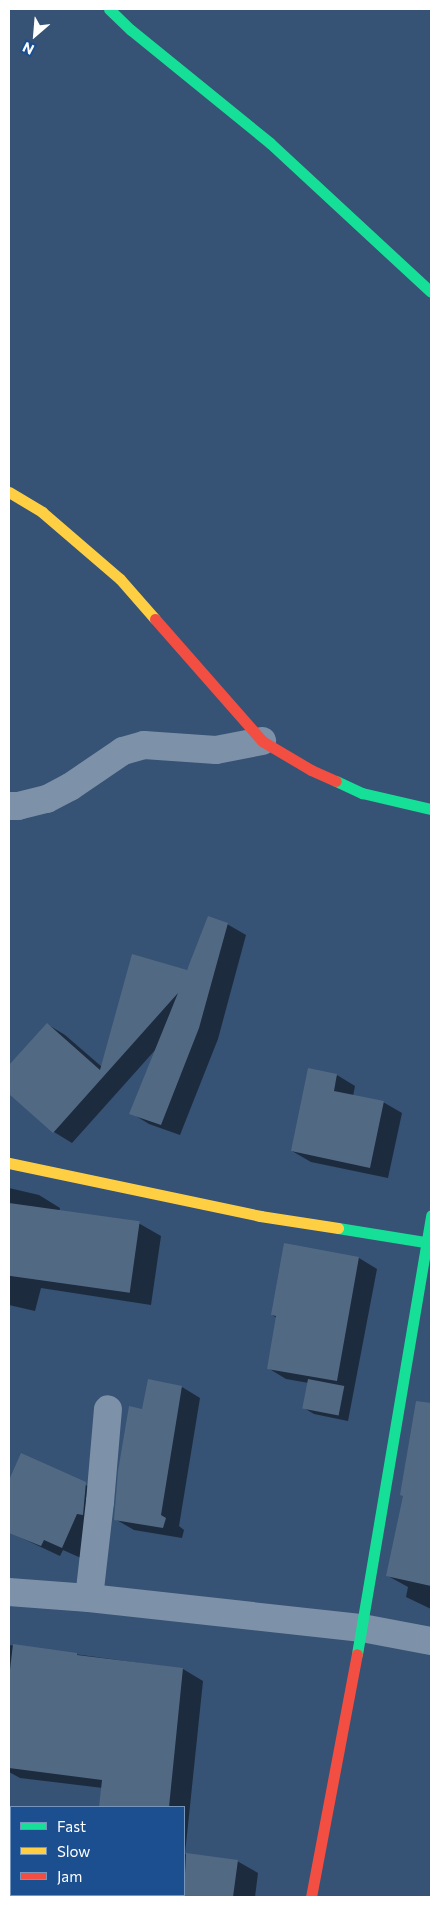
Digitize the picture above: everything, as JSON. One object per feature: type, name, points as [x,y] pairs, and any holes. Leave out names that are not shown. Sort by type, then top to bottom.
[{"type":"street","points":[[109,9],[131,30],[270,143],[431,292]]},
{"type":"street","points":[[9,492],[42,512],[120,579],[262,741],[310,770],[362,792],[431,809]]},
{"type":"street","points":[[9,806],[18,806],[47,799],[70,787],[123,751],[144,745],[216,750],[262,741]]},
{"type":"street","points":[[9,1163],[260,1216],[429,1243]]},
{"type":"street","points":[[311,1897],[362,1628],[429,1243],[431,1215]]},
{"type":"street","points":[[89,1598],[108,1409]]},
{"type":"street","points":[[9,1592],[89,1598],[362,1628],[431,1641]]},
{"type":"building","points":[[208,916],[228,923],[199,1028],[161,1125],[129,1114],[178,993],[53,1133],[9,1094],[9,1065],[47,1023],[100,1070],[132,954],[187,970]]},
{"type":"building","points":[[308,1068],[337,1074],[334,1091],[384,1101],[370,1168],[291,1151]]},
{"type":"building","points":[[9,1203],[140,1221],[130,1293],[9,1276]]},
{"type":"building","points":[[284,1243],[359,1257],[337,1381],[267,1369],[276,1316],[271,1315]]},
{"type":"building","points":[[148,1379],[182,1386],[161,1515],[166,1518],[163,1528],[114,1520],[118,1471],[129,1406],[142,1409]]},
{"type":"building","points":[[308,1379],[344,1386],[339,1416],[302,1408]]},
{"type":"building","points":[[416,1401],[431,1403],[431,1586],[386,1576],[403,1496],[400,1495]]},
{"type":"building","points":[[21,1453],[86,1482],[83,1515],[77,1514],[62,1548],[44,1540],[41,1546],[9,1533],[9,1480]]},
{"type":"building","points":[[13,1644],[77,1653],[77,1655],[183,1668],[169,1806],[99,1806],[102,1780],[9,1768],[9,1678]]},
{"type":"building","points":[[186,1853],[238,1860],[233,1897],[180,1897],[185,1896]]},
{"type":"traffic: fast","points":[[109,9],[131,30],[270,143],[431,292]]},
{"type":"traffic: fast","points":[[336,781],[362,793],[431,809]]},
{"type":"traffic: fast","points":[[357,1654],[431,1215]]},
{"type":"traffic: fast","points":[[338,1228],[431,1243]]},
{"type":"traffic: slow","points":[[9,492],[42,512],[120,579],[155,619]]},
{"type":"traffic: slow","points":[[9,1163],[260,1216],[338,1228]]},
{"type":"traffic: jam","points":[[155,619],[262,741],[311,770],[336,781]]},
{"type":"traffic: jam","points":[[311,1897],[357,1654]]}]
